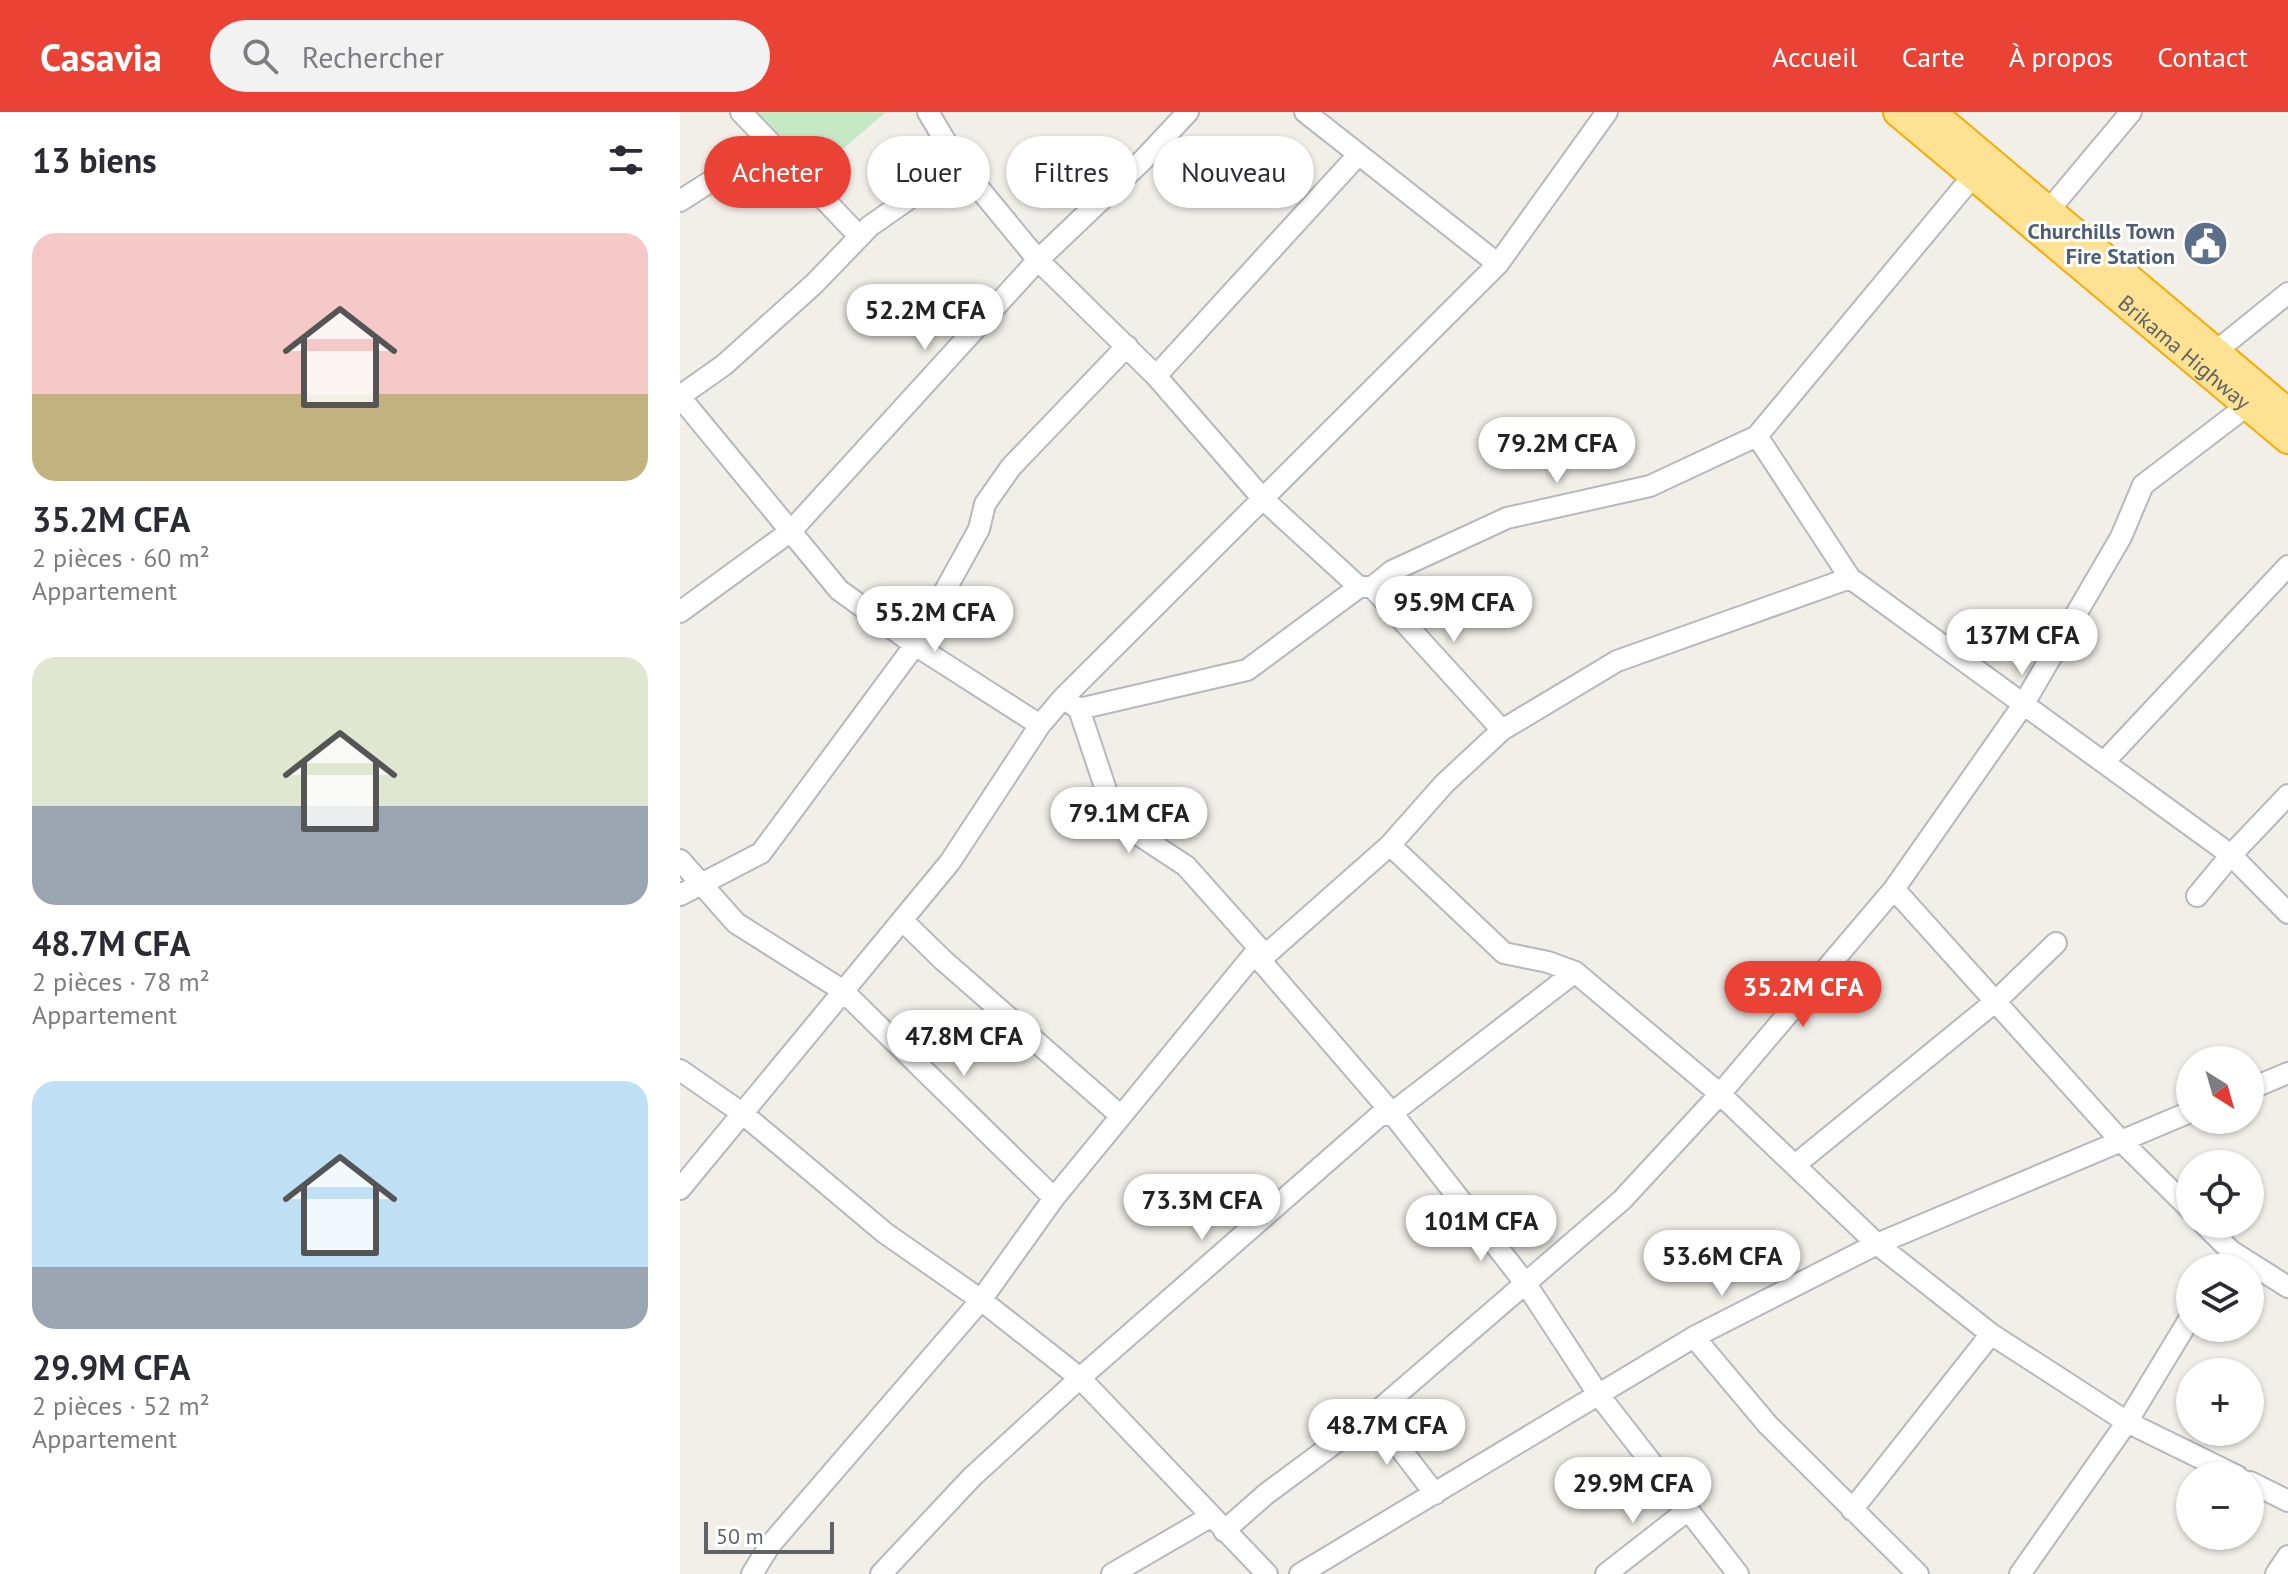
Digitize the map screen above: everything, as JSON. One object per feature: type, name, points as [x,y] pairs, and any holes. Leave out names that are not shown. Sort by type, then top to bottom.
[{"type":"highway","name":"Brikama Highway","points":[[1898,112],[1973,176],[2160,318],[2215,352],[2288,413]]},
{"type":"highway","name":"Brikama Highway","points":[[1931,112],[2049,210],[2248,405],[2288,439]]},
{"type":"street","points":[[741,112],[762,136]]},
{"type":"street","points":[[928,112],[942,136]]},
{"type":"street","points":[[680,612],[791,531],[1038,260],[1143,160],[1188,112]]},
{"type":"street","points":[[1305,112],[1498,264]]},
{"type":"street","points":[[680,1189],[950,862],[1040,725],[1071,704],[1263,499],[1498,264],[1607,112]]},
{"type":"street","points":[[2049,210],[2131,112]]},
{"type":"street","points":[[1156,376],[1358,155]]},
{"type":"street","points":[[1071,704],[1247,670],[1392,571],[1507,518],[1650,486],[1757,436],[1973,176]]},
{"type":"street","points":[[680,201],[704,186]]},
{"type":"street","points":[[990,202],[1038,260],[1156,376],[1263,499],[1366,587],[1502,730]]},
{"type":"street","points":[[832,208],[859,236]]},
{"type":"street","points":[[898,208],[859,236],[814,284],[724,365],[680,396],[839,590],[915,645],[1040,725]]},
{"type":"street","points":[[2215,352],[2288,293]]},
{"type":"street","points":[[680,895],[761,853],[915,645],[979,529],[985,504],[1011,467],[1127,346]]},
{"type":"street","points":[[1112,1574],[1217,1524],[1266,1494],[1374,1414],[1622,1200],[1720,1094],[1894,889],[2023,705],[2121,537],[2143,485],[2248,405]]},
{"type":"street","points":[[1757,436],[1850,578],[2231,855],[2288,913]]},
{"type":"street","points":[[2104,762],[2288,566]]},
{"type":"street","points":[[752,1574],[770,1545],[981,1300],[1054,1198],[1259,954],[1390,845],[1444,784],[1502,730],[1617,661],[1850,578]]},
{"type":"street","points":[[1071,704],[1116,820],[1186,866],[1392,1113],[1526,1284],[1598,1394],[1738,1574]]},
{"type":"street","points":[[2197,896],[2288,795]]},
{"type":"street","points":[[1390,845],[1504,953],[1548,962],[1575,972],[1720,1094],[1877,1244],[1991,1334],[2127,1422],[2208,1462]]},
{"type":"street","points":[[680,860],[736,923],[842,990],[1054,1198]]},
{"type":"street","points":[[1894,889],[2120,1140],[2176,1195]]},
{"type":"street","points":[[902,920],[943,960],[1121,1116]]},
{"type":"street","points":[[1795,1165],[1996,1001],[2056,943]]},
{"type":"street","points":[[881,1574],[972,1477],[1379,1116],[1392,1113],[1575,972]]},
{"type":"street","points":[[680,1070],[742,1113],[885,1233],[981,1300],[1080,1378],[1267,1574]]},
{"type":"street","points":[[2264,1083],[2288,1073]]},
{"type":"street","points":[[1300,1574],[1694,1337],[1877,1244],[2176,1118]]},
{"type":"street","points":[[2264,1277],[2288,1287]]},
{"type":"street","points":[[1852,1510],[1991,1334]]},
{"type":"street","points":[[1694,1337],[1768,1425],[1918,1574]]},
{"type":"street","points":[[2020,1574],[2127,1422],[2176,1341]]},
{"type":"street","points":[[1374,1414],[1435,1494]]},
{"type":"street","points":[[2264,1489],[2288,1501]]},
{"type":"street","points":[[1606,1574],[1688,1510]]},
{"type":"street","points":[[2276,1574],[2288,1556]]},
{"type":"green space","points":[[748,112],[886,112],[851,142],[851,136],[771,136]]},
{"type":"place","name":"Churchills Town Fire Station","points":[[2206,244]]}]
